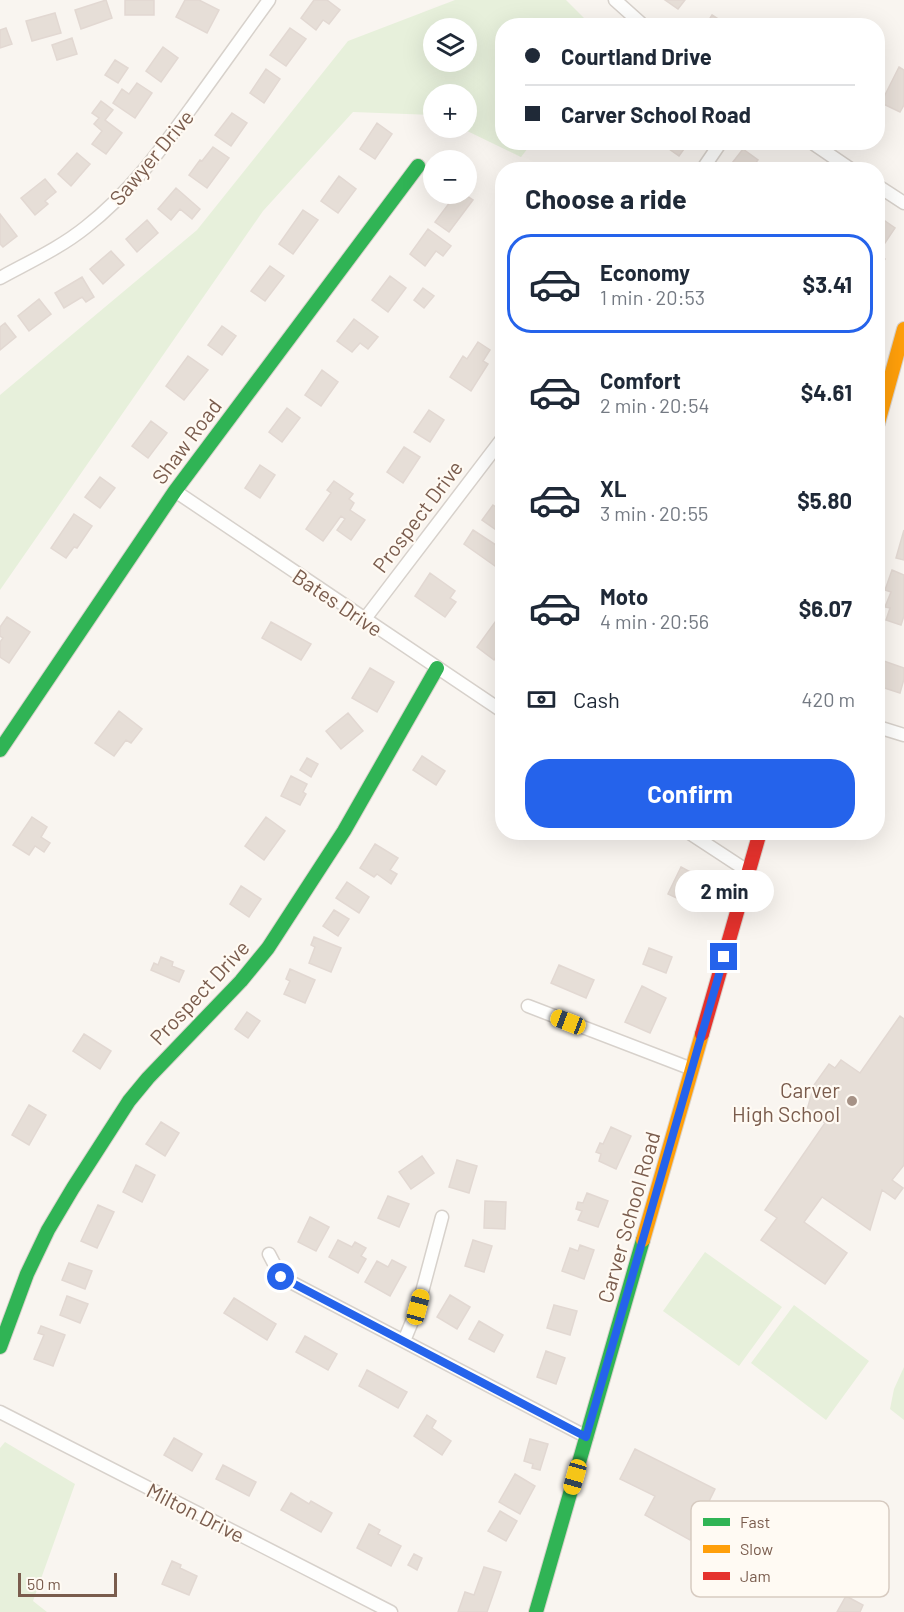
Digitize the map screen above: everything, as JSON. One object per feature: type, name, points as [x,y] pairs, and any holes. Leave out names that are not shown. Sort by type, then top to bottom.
[{"type":"street","name":"Sawyer Drive","points":[[0,278],[55,248],[85,228],[138,178],[269,0]]},
{"type":"street","points":[[615,0],[635,18]]},
{"type":"street","points":[[823,150],[840,162]]},
{"type":"street","name":"Shaw Road","points":[[0,750],[175,491],[418,166]]},
{"type":"street","points":[[885,191],[904,203]]},
{"type":"street","points":[[885,398],[904,329]]},
{"type":"street","name":"Prospect Drive","points":[[364,620],[495,447]]},
{"type":"street","name":"Bates Drive","points":[[175,491],[495,706]]},
{"type":"street","name":"Prospect Drive","points":[[0,1347],[27,1274],[48,1230],[73,1188],[129,1101],[148,1078],[241,981],[268,948],[344,831],[437,668]]},
{"type":"street","points":[[885,730],[904,735]]},
{"type":"street","points":[[700,840],[749,872]]},
{"type":"street","name":"Carver School Road","points":[[536,1612],[758,840]]},
{"type":"street","points":[[528,1006],[692,1069]]},
{"type":"street","points":[[404,1341],[418,1307],[442,1217]]},
{"type":"street","points":[[269,1254],[281,1277],[586,1437]]},
{"type":"street","name":"Milton Drive","points":[[0,1412],[391,1612]]},
{"type":"green space","points":[[455,0],[566,0],[584,18],[495,18],[495,144],[477,136],[477,84],[423,84],[423,115],[353,112],[263,211],[0,590],[0,395],[197,230],[348,41]]},
{"type":"green space","points":[[507,150],[526,150],[521,157]]},
{"type":"green space","points":[[705,1252],[782,1307],[739,1366],[663,1311]]},
{"type":"green space","points":[[794,1305],[869,1361],[826,1420],[751,1363]]},
{"type":"green space","points":[[904,1367],[904,1420],[890,1409],[894,1389]]},
{"type":"green space","points":[[5,1442],[75,1484],[33,1601],[47,1612],[0,1612],[0,1448]]},
{"type":"building","points":[[106,0],[112,18],[81,29],[75,10]]},
{"type":"building","points":[[125,0],[154,0],[154,15],[125,15]]},
{"type":"building","points":[[185,0],[199,0],[219,10],[207,33],[176,17]]},
{"type":"building","points":[[314,0],[327,0],[340,10],[329,24],[323,20],[316,30],[301,18]]},
{"type":"building","points":[[665,0],[685,0],[678,9]]},
{"type":"building","points":[[55,13],[61,33],[32,41],[26,21]]},
{"type":"building","points":[[6,28],[12,44],[0,48],[0,30]]},
{"type":"building","points":[[290,28],[306,39],[286,66],[270,55]]},
{"type":"building","points":[[72,38],[77,54],[57,60],[52,45]]},
{"type":"building","points":[[163,47],[178,58],[161,82],[146,71]]},
{"type":"building","points":[[115,60],[128,68],[118,83],[105,75]]},
{"type":"building","points":[[899,67],[904,70],[904,105],[900,112],[885,105],[885,95]]},
{"type":"building","points":[[266,69],[280,79],[264,103],[250,93]]},
{"type":"building","points":[[137,83],[152,93],[135,118],[113,103],[122,89],[129,94]]},
{"type":"building","points":[[101,101],[113,110],[105,120],[122,133],[106,154],[92,144],[102,131],[94,124],[99,118],[92,113]]},
{"type":"building","points":[[232,113],[247,123],[231,146],[215,135]]},
{"type":"building","points":[[377,123],[392,134],[375,159],[360,149]]},
{"type":"building","points":[[213,147],[229,158],[207,188],[189,175]]},
{"type":"building","points":[[670,150],[683,150],[679,156]]},
{"type":"building","points":[[742,150],[758,160],[756,162],[733,162]]},
{"type":"building","points":[[77,153],[90,164],[71,186],[58,174]]},
{"type":"building","points":[[339,176],[356,189],[338,213],[321,201]]},
{"type":"building","points":[[45,179],[56,192],[45,201],[48,204],[35,215],[21,198]]},
{"type":"building","points":[[176,188],[200,209],[192,219],[180,209],[171,220],[158,209]]},
{"type":"building","points":[[448,204],[470,204],[449,232],[435,222]]},
{"type":"building","points":[[303,210],[318,220],[293,254],[279,244]]},
{"type":"building","points":[[0,214],[17,236],[3,247],[0,244]]},
{"type":"building","points":[[147,220],[158,233],[137,252],[126,239]]},
{"type":"building","points":[[885,221],[895,228],[885,243]]},
{"type":"building","points":[[428,229],[451,246],[443,256],[436,251],[425,266],[410,254]]},
{"type":"building","points":[[111,251],[124,265],[103,284],[90,269]]},
{"type":"building","points":[[270,266],[284,276],[265,301],[251,291]]},
{"type":"building","points":[[390,276],[406,288],[388,312],[372,300]]},
{"type":"building","points":[[82,277],[94,297],[86,302],[82,297],[64,308],[55,293]]},
{"type":"building","points":[[423,288],[434,296],[424,308],[414,300]]},
{"type":"building","points":[[39,299],[51,314],[29,331],[18,316]]},
{"type":"building","points":[[354,319],[378,337],[368,349],[360,343],[352,352],[337,341]]},
{"type":"building","points":[[5,323],[16,337],[0,350],[0,327]]},
{"type":"building","points":[[222,326],[236,336],[222,355],[208,345]]},
{"type":"building","points":[[478,342],[490,350],[483,361],[488,364],[471,391],[450,377],[463,356],[467,359]]},
{"type":"building","points":[[188,356],[208,370],[184,400],[166,386]]},
{"type":"building","points":[[322,370],[338,382],[321,406],[305,395]]},
{"type":"building","points":[[287,408],[300,418],[282,442],[269,432]]},
{"type":"building","points":[[429,410],[444,420],[430,442],[414,432]]},
{"type":"building","points":[[151,421],[167,433],[148,458],[132,446]]},
{"type":"building","points":[[404,447],[420,457],[403,483],[387,472]]},
{"type":"building","points":[[260,465],[275,475],[260,498],[245,488]]},
{"type":"building","points":[[100,477],[115,488],[100,508],[85,497]]},
{"type":"building","points":[[334,481],[353,494],[349,499],[354,503],[350,510],[365,520],[351,540],[337,530],[345,519],[341,516],[323,541],[306,529],[331,493],[327,490]]},
{"type":"building","points":[[493,505],[495,506],[495,529],[482,520]]},
{"type":"building","points":[[74,514],[92,526],[77,548],[74,547],[66,558],[51,548]]},
{"type":"building","points":[[473,530],[495,544],[495,566],[464,544]]},
{"type":"building","points":[[904,530],[904,560],[896,558]]},
{"type":"building","points":[[892,570],[904,575],[904,616],[901,625],[886,620],[890,608],[885,607],[891,592],[885,590]]},
{"type":"building","points":[[430,573],[455,591],[450,598],[456,602],[445,617],[415,596]]},
{"type":"building","points":[[7,617],[30,632],[9,663],[0,657],[0,642],[3,638],[0,636],[0,627]]},
{"type":"building","points":[[271,622],[311,644],[301,660],[262,638]]},
{"type":"building","points":[[495,622],[494,660],[477,647]]},
{"type":"building","points":[[885,661],[904,668],[900,693],[885,688]]},
{"type":"building","points":[[370,668],[394,682],[377,712],[352,698]]},
{"type":"building","points":[[119,711],[142,729],[131,743],[126,740],[114,756],[95,743]]},
{"type":"building","points":[[348,713],[363,731],[341,749],[326,731]]},
{"type":"building","points":[[422,756],[445,771],[436,785],[413,770]]},
{"type":"building","points":[[307,758],[318,764],[311,777],[300,770]]},
{"type":"building","points":[[291,776],[307,784],[303,792],[306,794],[300,805],[281,796]]},
{"type":"building","points":[[32,817],[47,827],[41,837],[50,843],[44,852],[35,846],[29,855],[13,845]]},
{"type":"building","points":[[266,817],[285,831],[264,860],[245,846]]},
{"type":"building","points":[[375,844],[398,858],[390,870],[397,874],[391,884],[377,874],[374,877],[360,868]]},
{"type":"building","points":[[681,867],[696,875],[693,882],[696,884],[687,903],[668,894]]},
{"type":"building","points":[[347,882],[369,897],[359,913],[336,898]]},
{"type":"building","points":[[241,886],[261,899],[249,917],[230,904]]},
{"type":"building","points":[[334,910],[349,919],[338,936],[323,926]]},
{"type":"building","points":[[314,937],[341,948],[331,972],[309,963],[315,947],[311,945]]},
{"type":"building","points":[[649,948],[672,957],[666,973],[643,964]]},
{"type":"building","points":[[161,957],[173,962],[172,966],[184,971],[179,982],[151,970],[154,963],[158,965]]},
{"type":"building","points":[[559,965],[594,980],[586,998],[551,983]]},
{"type":"building","points":[[290,969],[315,980],[305,1003],[284,994],[290,981],[286,979]]},
{"type":"building","points":[[642,986],[666,998],[650,1033],[625,1022]]},
{"type":"building","points":[[247,1012],[260,1021],[248,1038],[235,1029]]},
{"type":"building","points":[[900,1016],[904,1019],[904,1165],[892,1180],[903,1188],[895,1199],[882,1190],[870,1230],[822,1197],[804,1222],[847,1253],[825,1284],[761,1240],[777,1218],[765,1210],[825,1123],[807,1110],[814,1085],[829,1064],[835,1068],[841,1060],[860,1073]]},
{"type":"building","points":[[84,1034],[111,1051],[100,1069],[73,1051]]},
{"type":"building","points":[[29,1105],[46,1115],[29,1145],[12,1135]]},
{"type":"building","points":[[161,1122],[179,1133],[165,1156],[146,1144]]},
{"type":"building","points":[[611,1127],[631,1136],[616,1169],[599,1161],[601,1154],[596,1152],[600,1143],[603,1144]]},
{"type":"building","points":[[422,1156],[434,1173],[411,1189],[399,1172]]},
{"type":"building","points":[[457,1160],[477,1166],[469,1193],[449,1187]]},
{"type":"building","points":[[136,1165],[155,1175],[142,1202],[123,1192]]},
{"type":"building","points":[[587,1193],[608,1201],[598,1227],[578,1220],[582,1211],[576,1209],[578,1202],[583,1203]]},
{"type":"building","points":[[388,1196],[409,1204],[399,1227],[378,1218]]},
{"type":"building","points":[[485,1201],[506,1202],[505,1229],[484,1228]]},
{"type":"building","points":[[98,1205],[114,1212],[97,1248],[81,1241]]},
{"type":"building","points":[[310,1217],[329,1227],[316,1251],[298,1242]]},
{"type":"building","points":[[338,1240],[352,1247],[355,1242],[366,1248],[361,1256],[366,1259],[358,1273],[329,1257]]},
{"type":"building","points":[[473,1240],[492,1246],[484,1272],[465,1266]]},
{"type":"building","points":[[580,1245],[594,1250],[584,1279],[562,1271],[570,1248],[578,1251]]},
{"type":"building","points":[[392,1260],[406,1267],[390,1296],[365,1282],[377,1261],[388,1267]]},
{"type":"building","points":[[69,1263],[92,1271],[85,1289],[62,1280]]},
{"type":"building","points":[[450,1295],[470,1307],[457,1329],[437,1317]]},
{"type":"building","points":[[67,1296],[88,1304],[80,1323],[60,1315]]},
{"type":"building","points":[[234,1298],[276,1324],[267,1340],[224,1313]]},
{"type":"building","points":[[554,1305],[577,1311],[570,1335],[547,1328]]},
{"type":"building","points":[[479,1321],[503,1335],[494,1352],[469,1339]]},
{"type":"building","points":[[41,1326],[65,1335],[53,1366],[34,1359],[44,1335],[38,1333]]},
{"type":"building","points":[[305,1336],[337,1354],[328,1370],[296,1352]]},
{"type":"building","points":[[546,1351],[565,1358],[556,1384],[537,1377]]},
{"type":"building","points":[[367,1370],[407,1392],[398,1408],[359,1386]]},
{"type":"building","points":[[427,1415],[436,1421],[432,1428],[451,1441],[442,1455],[414,1436]]},
{"type":"building","points":[[174,1438],[202,1454],[192,1471],[164,1455]]},
{"type":"building","points":[[530,1439],[548,1444],[540,1470],[532,1468],[533,1464],[524,1461]]},
{"type":"building","points":[[635,1449],[715,1489],[709,1501],[691,1501],[690,1540],[645,1515],[655,1496],[620,1479]]},
{"type":"building","points":[[223,1465],[256,1482],[249,1496],[216,1479]]},
{"type":"building","points":[[515,1474],[535,1486],[520,1514],[499,1502]]},
{"type":"building","points":[[291,1493],[309,1504],[311,1501],[332,1513],[321,1532],[281,1510]]},
{"type":"building","points":[[500,1511],[517,1521],[506,1541],[488,1531]]},
{"type":"building","points":[[369,1524],[380,1530],[378,1534],[401,1546],[391,1566],[357,1548]]},
{"type":"building","points":[[414,1554],[422,1558],[417,1570],[408,1565]]},
{"type":"building","points":[[172,1561],[181,1565],[180,1568],[197,1576],[189,1595],[162,1584]]},
{"type":"building","points":[[484,1567],[501,1572],[487,1612],[458,1612],[465,1592],[474,1595]]},
{"type":"building","points":[[845,1597],[863,1605],[860,1612],[837,1612]]},
{"type":"traffic: fast","points":[[0,750],[175,491],[418,166]]},
{"type":"traffic: fast","points":[[0,1347],[27,1274],[48,1230],[73,1188],[129,1101],[148,1078],[241,981],[268,948],[344,831],[437,668]]},
{"type":"traffic: fast","points":[[536,1612],[643,1240]]},
{"type":"traffic: slow","points":[[885,398],[904,329]]},
{"type":"traffic: slow","points":[[643,1240],[702,1034]]},
{"type":"traffic: jam","points":[[702,1034],[758,840]]},
{"type":"place","name":"Carver High School","points":[[852,1101]]},
{"type":"route","points":[[281,1277],[586,1437],[724,957]]}]
